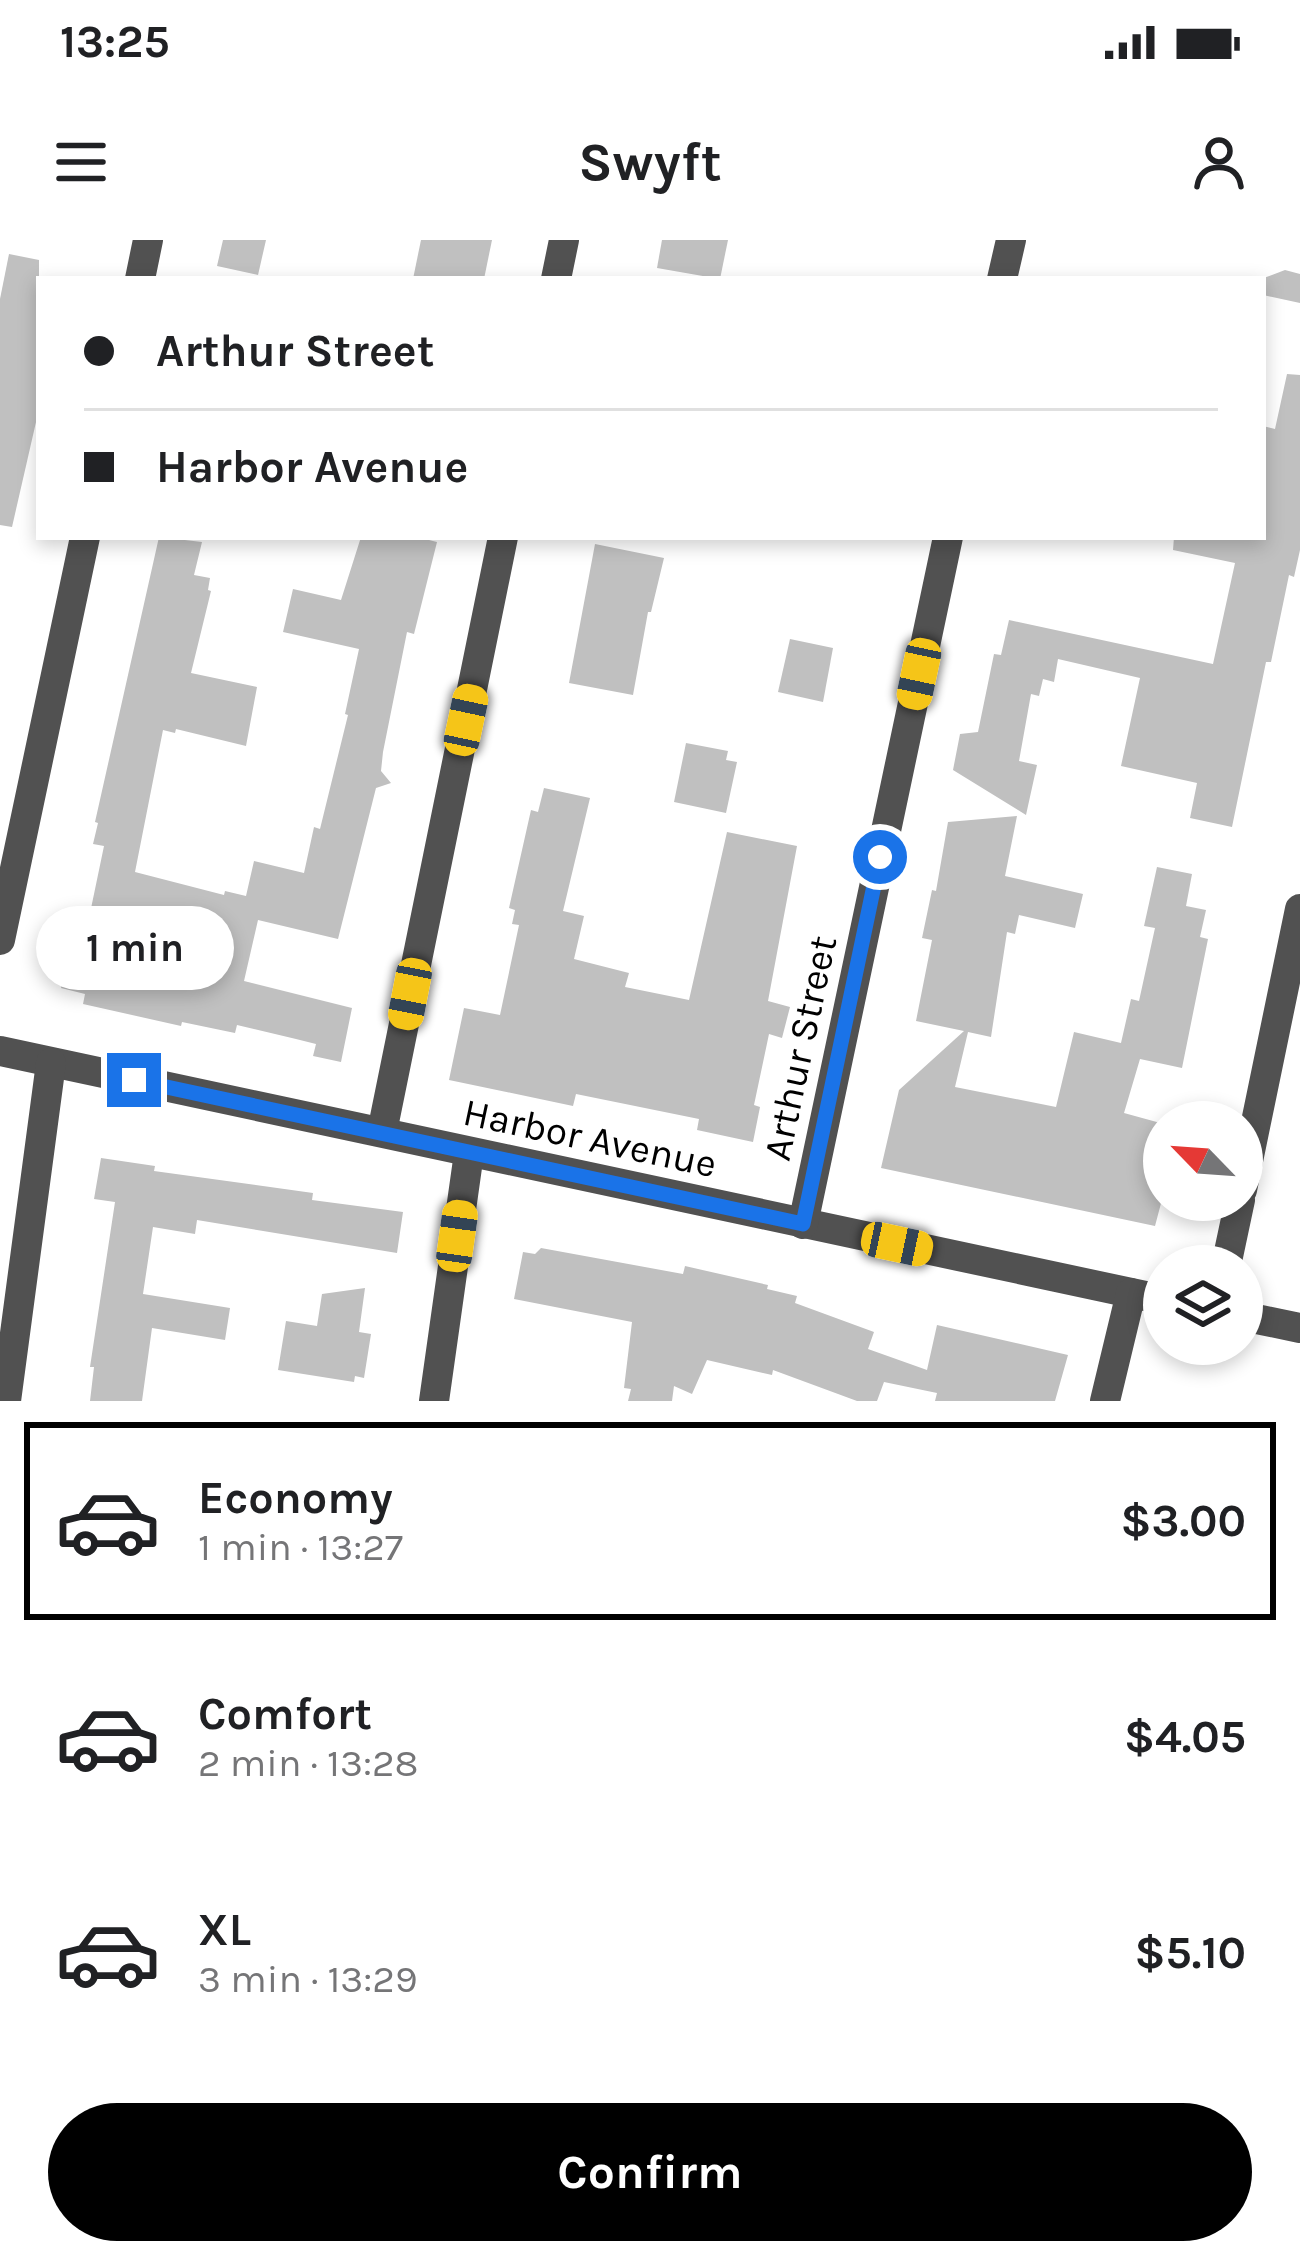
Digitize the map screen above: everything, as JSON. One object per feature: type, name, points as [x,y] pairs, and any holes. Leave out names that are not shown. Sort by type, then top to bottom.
[{"type":"street","points":[[141,276],[148,240]]},
{"type":"street","points":[[557,276],[564,240]]},
{"type":"street","points":[[1004,276],[1011,240]]},
{"type":"street","points":[[0,940],[85,540]]},
{"type":"street","points":[[382,1132],[502,540]]},
{"type":"street","name":"Arthur Street","points":[[803,1224],[947,540]]},
{"type":"street","points":[[1260,1101],[1300,909]]},
{"type":"street","name":"Harbor Avenue","points":[[0,1051],[1143,1296]]},
{"type":"street","points":[[5,1401],[51,1063]]},
{"type":"street","points":[[434,1401],[469,1153]]},
{"type":"street","points":[[1105,1401],[1131,1293]]},
{"type":"street","points":[[1263,1320],[1300,1328]]},
{"type":"building","points":[[223,240],[266,240],[258,275],[217,266]]},
{"type":"building","points":[[421,240],[492,240],[485,276],[414,276]]},
{"type":"building","points":[[662,240],[728,240],[721,276],[657,268]]},
{"type":"building","points":[[9,254],[39,260],[36,422],[12,527],[0,525],[0,299]]},
{"type":"building","points":[[1285,270],[1300,274],[1300,303],[1266,296],[1266,277]]},
{"type":"building","points":[[1287,374],[1300,375],[1300,550],[1294,577],[1289,575],[1271,662],[1266,662],[1232,827],[1190,818],[1197,783],[1121,766],[1140,678],[1058,659],[1054,682],[1043,679],[1039,696],[1031,694],[1019,761],[1037,765],[1026,815],[953,770],[960,734],[978,732],[994,654],[1001,655],[1009,620],[1213,664],[1235,563],[1173,550],[1174,540],[1266,540],[1266,427],[1275,429]]},
{"type":"building","points":[[158,540],[202,542],[194,575],[210,578],[211,591],[191,673],[257,687],[246,746],[163,730],[135,872],[224,895],[225,891],[246,896],[254,861],[304,873],[314,827],[320,829],[348,715],[359,649],[283,632],[293,589],[341,600],[360,540],[437,542],[414,634],[407,632],[383,752],[381,771],[391,783],[376,788],[338,939],[258,920],[244,981],[352,1008],[341,1062],[313,1056],[316,1044],[237,1025],[235,1033],[182,1022],[181,1026],[83,1004],[85,994],[61,988],[76,924],[89,918],[104,846],[93,844]]},
{"type":"building","points":[[595,544],[664,558],[648,612],[633,695],[569,683]]},
{"type":"building","points":[[790,639],[833,648],[823,702],[778,692]]},
{"type":"building","points":[[686,743],[728,751],[726,760],[737,762],[726,813],[674,802]]},
{"type":"building","points":[[544,788],[590,798],[563,911],[584,916],[574,959],[629,973],[625,987],[689,1000],[727,832],[797,846],[768,1001],[790,1007],[782,1038],[769,1034],[754,1105],[760,1107],[753,1142],[697,1130],[699,1119],[576,1094],[573,1106],[449,1080],[464,1008],[500,1015],[519,925],[512,924],[515,910],[509,908],[531,810],[538,812]]},
{"type":"building","points":[[1017,816],[1005,876],[1083,894],[1075,928],[1019,915],[1015,934],[1007,932],[991,1037],[968,1032],[955,1087],[1056,1107],[1074,1032],[1121,1043],[1131,999],[1139,1001],[1155,928],[1144,926],[1157,867],[1192,874],[1186,906],[1206,910],[1200,937],[1208,939],[1182,1068],[1140,1059],[1124,1113],[1143,1118],[1143,1221],[1156,1221],[1155,1226],[881,1168],[899,1090],[964,1031],[916,1021],[932,940],[922,938],[948,822]]},
{"type":"building","points":[[101,1158],[155,1166],[154,1171],[313,1193],[312,1200],[403,1212],[397,1253],[197,1220],[195,1234],[153,1227],[143,1294],[230,1308],[225,1340],[152,1328],[142,1401],[90,1401],[94,1367],[90,1367],[115,1202],[94,1199]]},
{"type":"building","points":[[541,1248],[683,1274],[685,1266],[768,1285],[767,1289],[797,1296],[795,1303],[874,1332],[868,1349],[927,1370],[937,1325],[1068,1355],[1055,1401],[935,1401],[937,1393],[884,1382],[877,1401],[857,1401],[773,1370],[772,1375],[707,1360],[692,1394],[674,1386],[672,1401],[628,1401],[631,1389],[624,1388],[632,1322],[514,1299],[523,1252],[535,1254]]},
{"type":"building","points":[[365,1288],[359,1332],[371,1334],[364,1378],[355,1376],[354,1382],[278,1370],[286,1321],[317,1326],[322,1294]]},
{"type":"route","points":[[134,1080],[803,1224],[880,857]]}]
